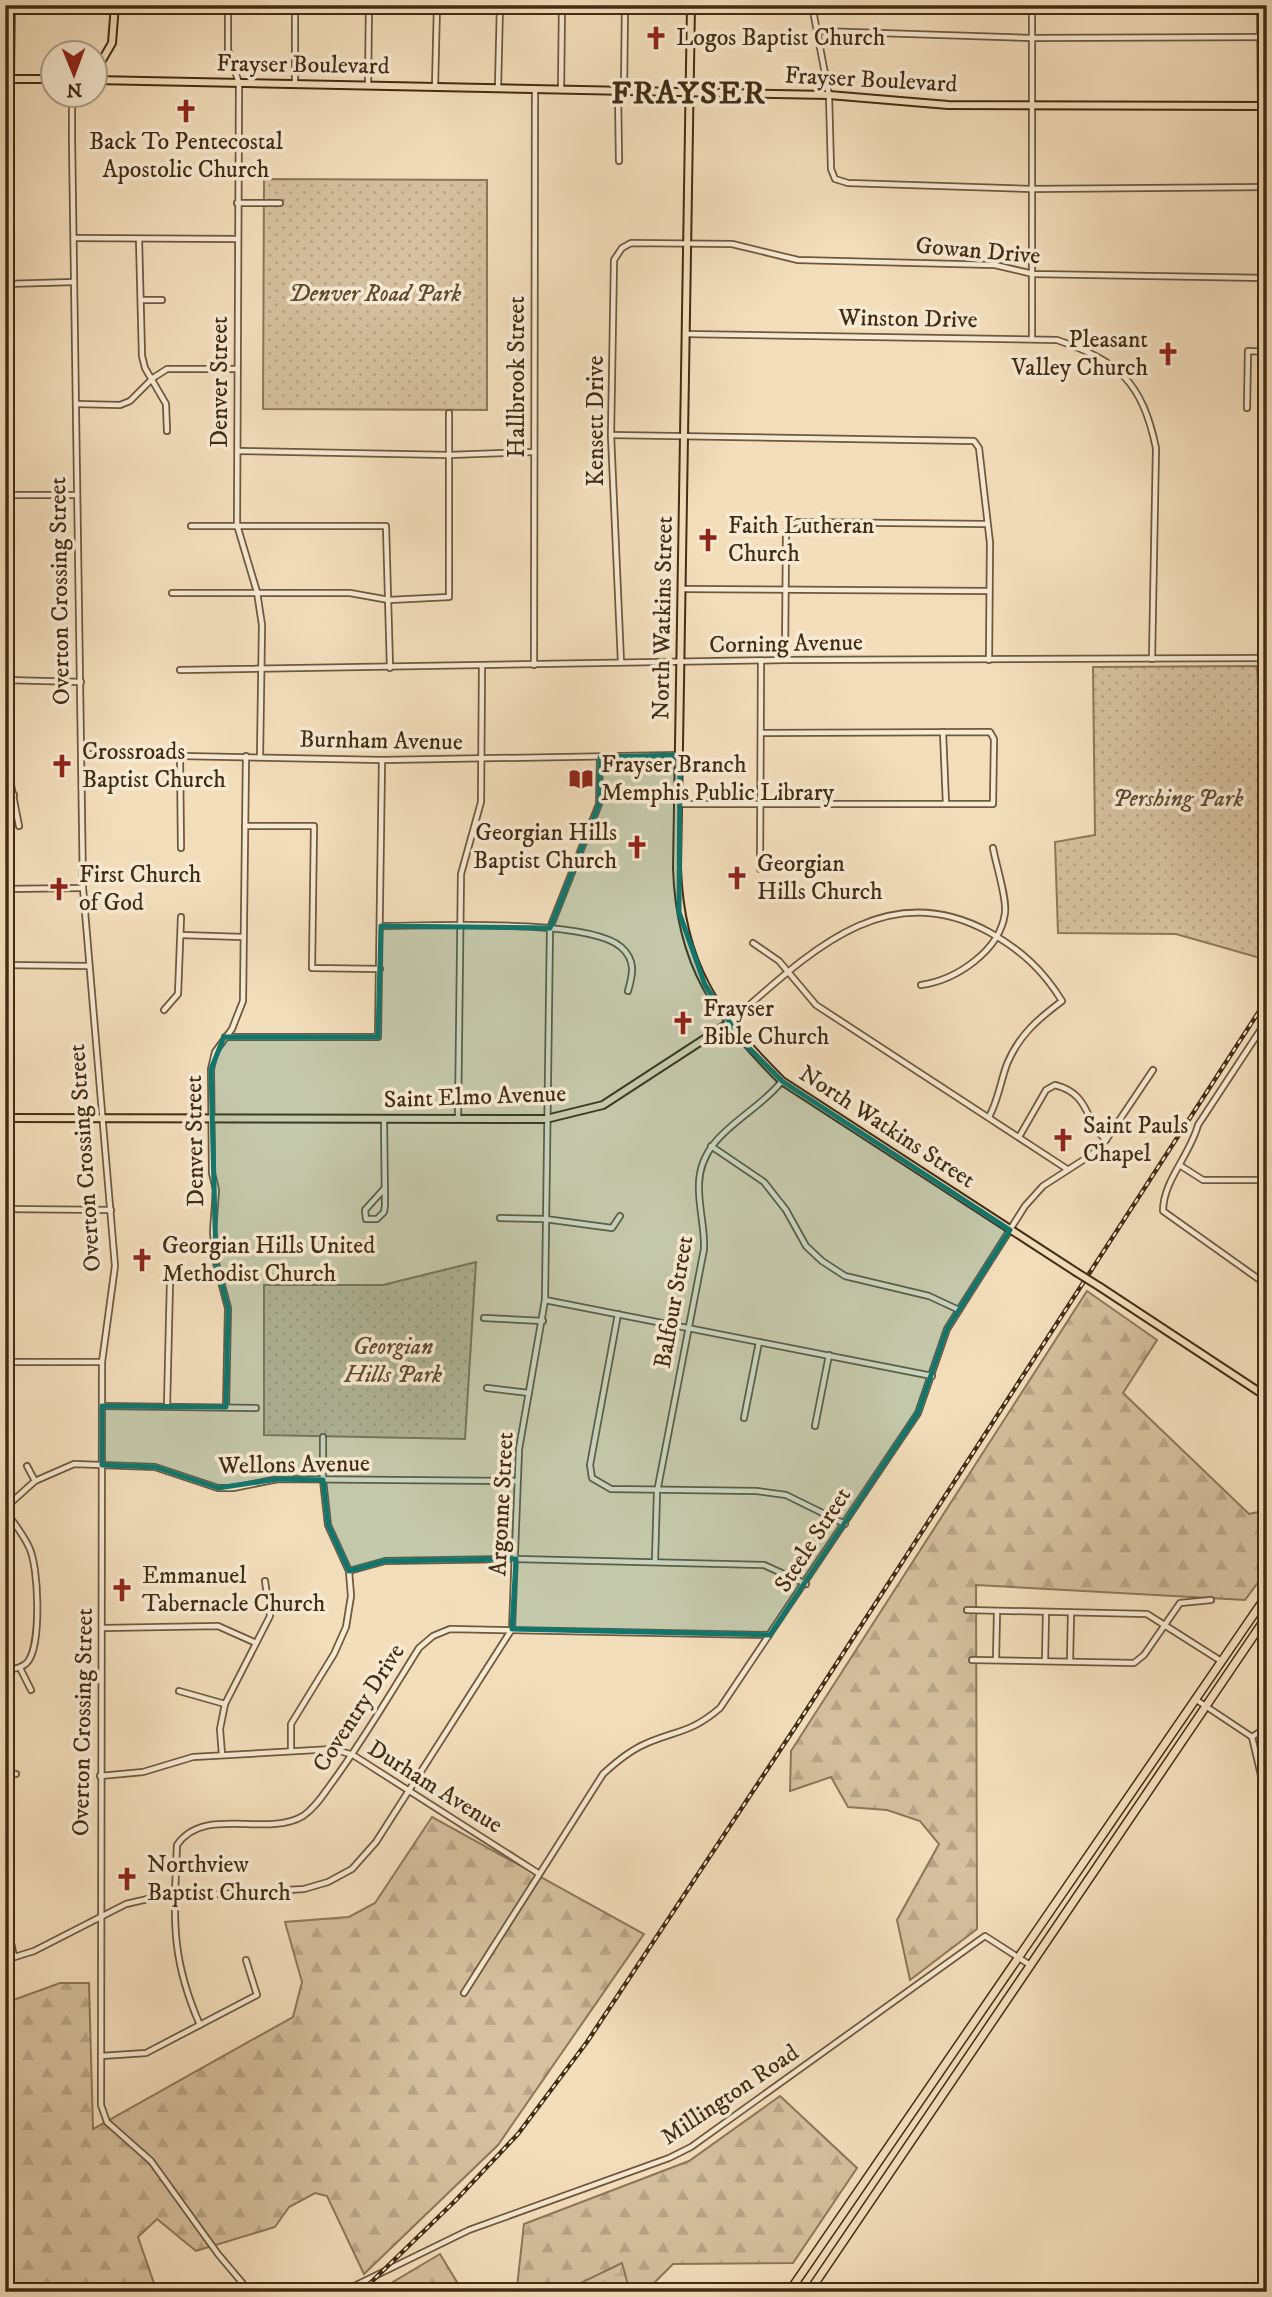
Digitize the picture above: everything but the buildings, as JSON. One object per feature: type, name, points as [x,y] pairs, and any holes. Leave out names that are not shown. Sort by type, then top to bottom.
[{"type":"highway","points":[[789,2292],[1267,1595]]},
{"type":"highway","points":[[809,2292],[1266,1617],[1256,1612]]},
{"type":"highway","points":[[1230,1650],[1240,1656]]},
{"type":"main road","points":[[108,50],[112,43],[115,5]]},
{"type":"main road","name":"North Watkins Street","points":[[691,5],[684,334],[679,912],[691,954],[705,985],[741,1041],[782,1081],[1267,1397]]},
{"type":"main road","points":[[8,79],[38,79]]},
{"type":"main road","name":"Frayser Boulevard","points":[[108,80],[828,95],[948,105],[1264,106]]},
{"type":"main road","name":"Saint Elmo Avenue","points":[[5,1118],[546,1119],[603,1105],[729,1023]]},
{"type":"street","points":[[8,79],[12,5]]},
{"type":"street","name":"Denver Street","points":[[228,5],[228,50],[239,83],[237,526],[257,592],[262,625],[260,757]]},
{"type":"street","points":[[295,5],[295,84]]},
{"type":"street","points":[[368,86],[369,5]]},
{"type":"street","points":[[435,88],[437,5]]},
{"type":"street","points":[[498,88],[500,5]]},
{"type":"street","points":[[561,90],[562,5]]},
{"type":"street","points":[[619,161],[625,5]]},
{"type":"street","points":[[813,5],[828,95],[831,169],[835,179],[848,183],[1031,189],[1267,187]]},
{"type":"street","points":[[1031,5],[1032,338]]},
{"type":"street","points":[[1260,5],[1264,37],[1264,106]]},
{"type":"street","points":[[818,31],[1031,38],[1264,37]]},
{"type":"street","name":"Hallbrook Street","points":[[534,665],[535,89]]},
{"type":"street","name":"Overton Crossing Street","points":[[74,108],[83,888],[115,1276],[102,1362],[104,1628],[100,1776],[101,2105],[107,2122],[151,2161],[218,2254],[250,2292]]},
{"type":"street","points":[[237,203],[280,203]]},
{"type":"street","points":[[74,238],[237,239]]},
{"type":"street","points":[[139,239],[142,356],[145,368],[166,404],[167,431]]},
{"type":"street","name":"Kensett Drive","points":[[621,662],[611,435],[614,260],[622,248],[631,243],[688,243]]},
{"type":"street","name":"Gowan Drive","points":[[688,243],[732,244],[798,260],[995,265],[1033,274],[1267,278]]},
{"type":"street","points":[[5,284],[74,282]]},
{"type":"street","points":[[142,300],[162,300]]},
{"type":"street","name":"Winston Drive","points":[[684,334],[1032,338],[1057,340],[1089,351],[1109,362],[1131,383],[1149,415],[1156,447],[1152,659]]},
{"type":"street","points":[[1247,408],[1248,351],[1267,352]]},
{"type":"street","points":[[77,404],[120,405],[130,401],[153,378],[167,369],[237,369]]},
{"type":"street","points":[[5,405],[9,495],[6,570]]},
{"type":"street","points":[[172,593],[350,593],[389,600],[449,597],[449,414]]},
{"type":"street","points":[[611,435],[974,441],[979,448],[985,524],[990,543],[989,660]]},
{"type":"street","points":[[238,452],[449,455],[534,452]]},
{"type":"street","points":[[9,495],[78,495]]},
{"type":"street","points":[[785,660],[786,535],[789,525],[797,522],[985,524]]},
{"type":"street","points":[[191,526],[386,526],[390,668]]},
{"type":"street","points":[[682,589],[989,592]]},
{"type":"street","points":[[1266,658],[1267,708]]},
{"type":"street","name":"Corning Avenue","points":[[180,670],[785,660],[1266,658]]},
{"type":"street","points":[[760,869],[761,662]]},
{"type":"street","points":[[458,1118],[461,874],[481,802],[482,667]]},
{"type":"street","points":[[5,680],[81,681]]},
{"type":"street","points":[[943,732],[946,804]]},
{"type":"street","points":[[680,804],[993,804],[993,739],[990,732],[762,733]]},
{"type":"street","points":[[5,754],[19,826]]},
{"type":"street","name":"Burnham Avenue","points":[[82,754],[382,760],[680,755]]},
{"type":"street","points":[[180,756],[181,848]]},
{"type":"street","name":"Denver Street","points":[[226,1406],[228,1308],[216,1263],[213,1232],[216,1190],[210,1119],[211,1069],[215,1052],[232,1029],[243,1001],[246,756]]},
{"type":"street","name":"Argonne Street","points":[[5,1960],[126,1904],[304,1889],[328,1882],[352,1869],[376,1842],[512,1629],[519,1449],[545,1300],[550,928],[599,804],[600,757]]},
{"type":"street","points":[[224,1037],[378,1037],[382,760]]},
{"type":"street","points":[[5,795],[14,795]]},
{"type":"street","points":[[245,827],[314,826],[312,968],[380,970]]},
{"type":"street","points":[[921,985],[934,983],[968,967],[982,955],[995,936],[1005,913],[993,848]]},
{"type":"street","points":[[5,888],[83,888]]},
{"type":"street","name":"Saint Elmo Avenue","points":[[729,1023],[788,971],[843,933],[871,919],[900,912],[933,912],[955,917],[995,936],[1024,955],[1047,976],[1062,1001],[1033,1022],[1018,1040],[1006,1066],[1000,1096],[989,1117]]},
{"type":"street","points":[[164,1010],[178,994],[181,917]]},
{"type":"street","points":[[381,926],[550,928],[604,938],[621,947],[631,961],[634,972],[628,991]]},
{"type":"street","points":[[181,935],[243,937]]},
{"type":"street","points":[[753,943],[788,971],[816,1005],[1067,1169]]},
{"type":"street","points":[[5,965],[89,966]]},
{"type":"street","points":[[1267,1020],[1198,1125],[1181,1166],[1167,1188],[1163,1211],[1267,1285]]},
{"type":"street","name":"Steele Street","points":[[464,1993],[603,1774],[624,1755],[645,1744],[695,1728],[720,1708],[806,1584],[918,1413],[947,1329],[1010,1230],[1043,1186],[1091,1155],[1106,1140],[1153,1070]]},
{"type":"street","name":"Balfour Street","points":[[655,1561],[657,1492],[704,1249],[705,1227],[699,1184],[711,1146],[726,1130],[767,1100],[782,1081]]},
{"type":"street","points":[[1019,1137],[1046,1090],[1055,1085],[1063,1087],[1082,1101],[1097,1133],[1106,1140]]},
{"type":"street","points":[[384,1119],[384,1189],[381,1216],[366,1219],[365,1210],[384,1189]]},
{"type":"street","points":[[711,1146],[764,1182],[786,1210],[806,1246],[822,1261],[845,1276],[929,1296],[959,1310]]},
{"type":"street","points":[[1181,1166],[1203,1180],[1267,1180]]},
{"type":"street","points":[[5,1209],[111,1210]]},
{"type":"street","points":[[500,1218],[545,1219],[612,1228],[620,1216]]},
{"type":"street","points":[[167,1406],[170,1282]]},
{"type":"street","points":[[545,1300],[932,1376]]},
{"type":"street","points":[[618,1314],[590,1465],[592,1478],[611,1489],[657,1492],[757,1491],[786,1495],[845,1524]]},
{"type":"street","points":[[484,1318],[543,1321]]},
{"type":"street","points":[[744,1418],[759,1342]]},
{"type":"street","points":[[815,1426],[829,1355]]},
{"type":"street","points":[[5,1362],[102,1362]]},
{"type":"street","points":[[487,1388],[529,1393]]},
{"type":"street","points":[[102,1406],[256,1408]]},
{"type":"street","points":[[291,1750],[291,1724],[334,1654],[346,1627],[351,1596],[349,1571],[328,1525],[323,1480],[323,1437]]},
{"type":"street","name":"Wellons Avenue","points":[[5,1509],[35,1481],[74,1464],[155,1467],[218,1488],[233,1488],[278,1479],[517,1481]]},
{"type":"street","points":[[27,1466],[35,1481]]},
{"type":"street","points":[[5,1509],[29,1547],[35,1565],[36,1645],[28,1662],[20,1668],[5,1670]]},
{"type":"street","points":[[349,1571],[385,1561],[655,1561],[764,1565],[806,1584]]},
{"type":"street","points":[[222,1755],[220,1729],[225,1704],[270,1616],[265,1581]]},
{"type":"street","points":[[972,1660],[1134,1663],[1144,1656],[1180,1603],[1211,1600]]},
{"type":"street","points":[[967,1610],[1147,1614],[1222,1661]]},
{"type":"street","points":[[996,1660],[997,1612]]},
{"type":"street","points":[[1045,1661],[1046,1612]]},
{"type":"street","points":[[1070,1661],[1072,1613]]},
{"type":"street","points":[[104,1628],[218,1626],[256,1643]]},
{"type":"street","name":"Coventry Drive","points":[[200,2025],[184,1988],[175,1949],[177,1845],[185,1833],[203,1826],[284,1822],[301,1817],[313,1808],[352,1755],[419,1648],[433,1636],[450,1629],[770,1635]]},
{"type":"street","points":[[20,1668],[31,1690]]},
{"type":"street","points":[[179,1691],[225,1704]]},
{"type":"street","points":[[1194,1698],[1252,1737],[1267,1801]]},
{"type":"street","points":[[1252,1737],[1267,1727]]},
{"type":"street","name":"Durham Avenue","points":[[100,1776],[143,1772],[193,1757],[333,1749],[352,1755],[538,1873]]},
{"type":"street","points":[[5,1773],[16,1774]]},
{"type":"street","points":[[5,1874],[9,1933],[14,1957]]},
{"type":"street","name":"Millington Road","points":[[342,2292],[468,2230],[669,2158],[691,2147],[985,1936],[1030,1966]]},
{"type":"street","points":[[101,2056],[146,2053],[257,1995],[246,1960]]},
{"type":"highlighted area","points":[[680,755],[679,912],[705,985],[742,1041],[782,1081],[1010,1230],[947,1329],[918,1413],[770,1635],[512,1629],[516,1559],[385,1561],[349,1571],[328,1525],[323,1480],[278,1479],[218,1488],[155,1467],[102,1465],[102,1406],[226,1407],[228,1308],[216,1263],[211,1069],[224,1037],[378,1037],[381,926],[550,928],[599,804],[600,757]]},
{"type":"green space","name":"Denver Road Park","points":[[264,179],[487,180],[487,410],[263,409]]},
{"type":"green space","name":"Pershing Park","points":[[1257,666],[1261,735],[1260,845],[1267,846],[1267,960],[1176,934],[1058,933],[1055,842],[1095,835],[1093,667]]},
{"type":"green space","name":"Georgian Hills Park","points":[[476,1262],[465,1439],[264,1435],[264,1285],[383,1285]]},
{"type":"green space","points":[[1087,1291],[1157,1340],[1123,1393],[1249,1514],[1267,1510],[1267,1570],[1245,1600],[976,1585],[977,1929],[910,1980],[897,1920],[939,1844],[920,1821],[887,1810],[848,1807],[831,1777],[790,1791],[791,1751]]},
{"type":"green space","points":[[432,1817],[644,1934],[498,2145],[364,2274],[327,2196],[315,2193],[289,2207],[275,2227],[196,2251],[157,2219],[138,2237],[157,2292],[5,2292],[5,2003],[60,1983],[89,1983],[93,2129],[293,2017],[302,1982],[285,1922],[349,1917],[375,1903]]},
{"type":"green space","points":[[780,2096],[857,2168],[793,2263],[673,2264],[645,2292],[376,2292],[440,2254],[460,2287],[517,2287],[524,2224],[689,2161]]},
{"type":"green space","points":[[622,2263],[630,2292],[562,2292]]},
{"type":"railway","points":[[361,2292],[455,2201],[518,2134],[587,2042],[798,1723],[1267,999]]},
{"type":"place","name":"Logos Baptist Church","points":[[656,38]]},
{"type":"place","name":"Back To Pentecostal Apostolic Church","points":[[186,111]]},
{"type":"place","name":"Pleasant Valley Church","points":[[1168,354]]},
{"type":"place","name":"Faith Lutheran Church","points":[[708,540]]},
{"type":"place","name":"Crossroads Baptist Church","points":[[62,766]]},
{"type":"place","name":"Frayser Branch Memphis Public Library","points":[[581,779]]},
{"type":"place","name":"Georgian Hills Baptist Church","points":[[637,847]]},
{"type":"place","name":"Georgian Hills Church","points":[[737,878]]},
{"type":"place","name":"First Church of God","points":[[59,889]]},
{"type":"place","name":"Frayser Bible Church","points":[[683,1023]]},
{"type":"place","name":"Saint Pauls Chapel","points":[[1063,1140]]},
{"type":"place","name":"Georgian Hills United Methodist Church","points":[[142,1260]]},
{"type":"place","name":"Emmanuel Tabernacle Church","points":[[122,1590]]},
{"type":"place","name":"Northview Baptist Church","points":[[127,1879]]},
{"type":"district","name":"FRAYSER","points":[[689,94]]}]
